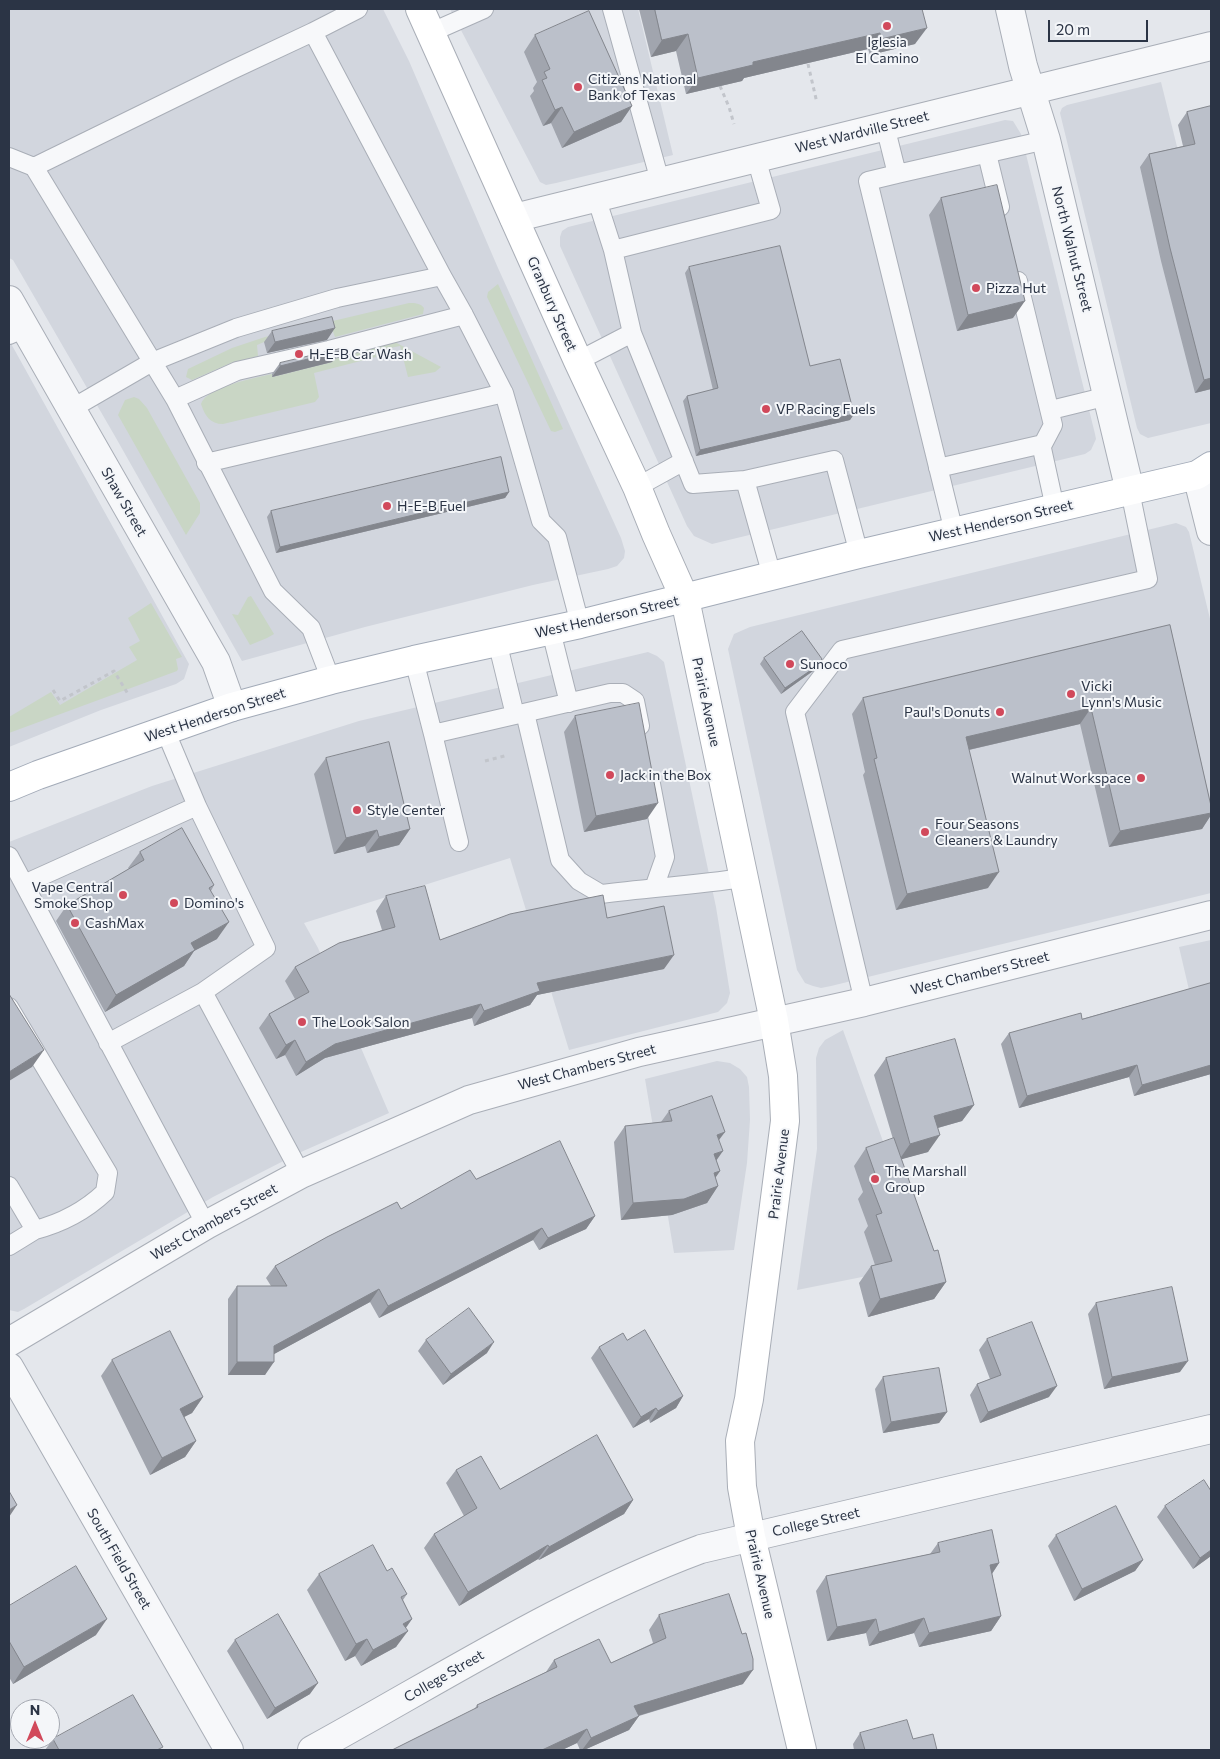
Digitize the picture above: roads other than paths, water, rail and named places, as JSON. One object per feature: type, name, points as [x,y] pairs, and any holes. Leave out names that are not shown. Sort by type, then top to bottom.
[{"type":"street","name":"North Walnut Street","points":[[1010,9],[1023,66],[1046,140],[1130,491]]},
{"type":"street","name":"Granbury Street","points":[[426,20],[578,361],[637,487],[684,599]]},
{"type":"street","name":"West Wardville Street","points":[[514,218],[660,180],[1211,46]]},
{"type":"street","name":"Shaw Street","points":[[9,300],[17,332],[71,409],[216,662],[232,707]]},
{"type":"street","name":"West Henderson Street","points":[[9,787],[38,774],[232,707],[331,680],[496,641],[551,631],[859,554],[1206,472]]},
{"type":"street","points":[[1206,472],[1211,531]]},
{"type":"street","name":"Prairie Avenue","points":[[684,599],[784,1076],[785,1122],[750,1389],[740,1441],[742,1487],[751,1537],[802,1750]]},
{"type":"street","name":"West Chambers Street","points":[[9,1342],[206,1225],[301,1174],[469,1100],[639,1052],[864,1002],[1211,915]]},
{"type":"street","name":"South Field Street","points":[[9,1367],[229,1750]]},
{"type":"street","name":"College Street","points":[[312,1750],[539,1622],[654,1566],[701,1549],[1211,1429]]},
{"type":"lane","points":[[34,167],[358,9]]},
{"type":"lane","points":[[426,20],[484,9]]},
{"type":"lane","points":[[612,9],[660,180]]},
{"type":"lane","points":[[313,32],[504,393],[541,521],[557,537],[580,624]]},
{"type":"lane","points":[[885,126],[897,174]]},
{"type":"lane","points":[[954,532],[868,181],[1046,140]]},
{"type":"lane","points":[[987,154],[1003,220]]},
{"type":"lane","points":[[9,157],[34,167],[175,399],[273,591],[311,628],[331,680]]},
{"type":"lane","points":[[612,250],[771,210],[756,158]]},
{"type":"lane","points":[[596,197],[612,250],[632,333],[693,484],[745,480],[834,460],[859,554]]},
{"type":"lane","points":[[938,468],[1043,444],[1053,425],[1015,268]]},
{"type":"lane","points":[[71,409],[152,362],[236,328],[336,298],[442,276]]},
{"type":"lane","points":[[175,399],[237,371],[329,350],[464,315]]},
{"type":"lane","points":[[578,361],[632,333]]},
{"type":"lane","points":[[206,463],[504,393]]},
{"type":"lane","points":[[1050,410],[1108,396]]},
{"type":"lane","points":[[1041,444],[1055,508]]},
{"type":"lane","points":[[637,487],[684,460]]},
{"type":"lane","points":[[745,480],[772,576]]},
{"type":"lane","points":[[864,1002],[795,712],[842,650],[1148,579],[1130,491]]},
{"type":"lane","points":[[551,631],[569,703]]},
{"type":"lane","points":[[496,641],[520,714],[560,860],[579,880],[601,894],[698,885],[743,878]]},
{"type":"lane","points":[[414,660],[459,842]]},
{"type":"lane","points":[[433,734],[610,693],[623,693],[635,701],[643,740]]},
{"type":"lane","points":[[108,1043],[204,992],[266,948],[197,806],[165,730]]},
{"type":"lane","points":[[648,769],[665,856],[654,888]]},
{"type":"lane","points":[[24,884],[197,806]]},
{"type":"lane","points":[[9,856],[206,1225]]},
{"type":"lane","points":[[204,992],[301,1174]]},
{"type":"lane","points":[[9,1007],[108,1173],[106,1192],[93,1204],[55,1225],[35,1230],[9,1246]]},
{"type":"lane","points":[[9,1186],[35,1230]]},
{"type":"place","name":"Iglesia El Camino","points":[[887,26]]},
{"type":"place","name":"Citizens National Bank of Texas","points":[[578,87]]},
{"type":"place","name":"Pizza Hut","points":[[976,288]]},
{"type":"place","name":"H-E-B Car Wash","points":[[299,354]]},
{"type":"place","name":"VP Racing Fuels","points":[[766,409]]},
{"type":"place","name":"H-E-B Fuel","points":[[387,506]]},
{"type":"place","name":"Sunoco","points":[[790,664]]},
{"type":"place","name":"Vicki Lynn's Music","points":[[1071,694]]},
{"type":"place","name":"Paul's Donuts","points":[[1000,712]]},
{"type":"place","name":"Jack in the Box","points":[[610,775]]},
{"type":"place","name":"Walnut Workspace","points":[[1141,778]]},
{"type":"place","name":"Style Center","points":[[357,810]]},
{"type":"place","name":"Four Seasons Cleaners & Laundry","points":[[925,832]]},
{"type":"place","name":"Vape Central Smoke Shop","points":[[123,895]]},
{"type":"place","name":"Domino's","points":[[174,903]]},
{"type":"place","name":"CashMax","points":[[75,923]]},
{"type":"place","name":"The Look Salon","points":[[302,1022]]},
{"type":"place","name":"The Marshall Group","points":[[875,1179]]}]
